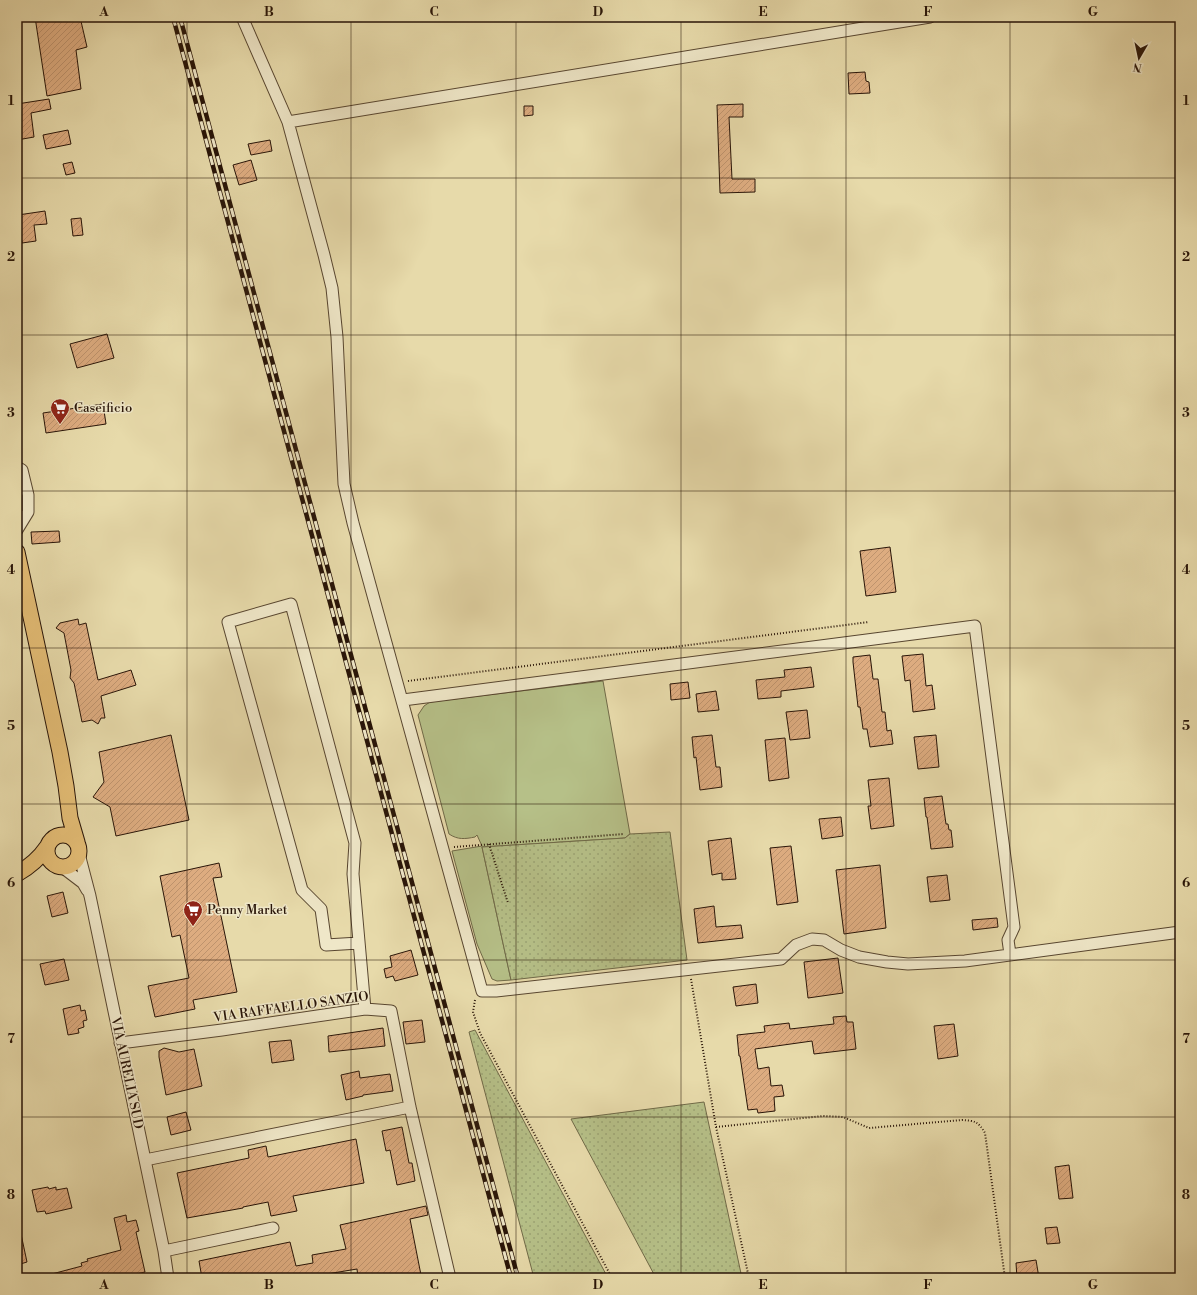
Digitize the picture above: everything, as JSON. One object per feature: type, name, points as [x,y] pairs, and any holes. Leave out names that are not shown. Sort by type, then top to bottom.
[{"type":"main road","name":"VIA AURELIA SUD","points":[[17,552],[60,752],[70,818],[78,848]]},
{"type":"main road","name":"VIA AURELIA SUD","points":[[59,867],[48,858],[51,842],[60,820],[60,752]]},
{"type":"main road","points":[[17,874],[40,857],[51,842],[65,835],[74,838],[78,848],[75,862],[71,865],[45,867],[17,878]]},
{"type":"street","points":[[242,17],[288,122],[324,255],[332,288],[337,337],[344,484],[353,523],[482,991],[496,991],[781,959],[796,945],[812,939],[824,940],[841,950],[859,956],[886,962],[908,964],[965,961],[1180,932]]},
{"type":"street","points":[[288,122],[930,17]]},
{"type":"street","points":[[17,467],[22,470],[28,495],[28,512],[17,530]]},
{"type":"street","points":[[359,943],[326,945],[321,909],[302,890],[228,622],[291,604],[355,843],[353,874],[365,1009]]},
{"type":"street","points":[[403,700],[976,626],[1014,927],[1008,940],[1010,954]]},
{"type":"street","name":"VIA AURELIA SUD","points":[[78,848],[90,896],[164,1251],[168,1278]]},
{"type":"street","name":"VIA AURELIA SUD","points":[[59,867],[83,883],[90,896]]},
{"type":"street","name":"VIA RAFFAELLO SANZIO","points":[[120,1043],[365,1009],[391,1011],[410,1107],[450,1278]]},
{"type":"street","points":[[145,1160],[410,1107]]},
{"type":"street","points":[[164,1251],[273,1228]]},
{"type":"street","name":"VIA AURELIA SUD","points":[[164,1251],[175,1278]]},
{"type":"path","points":[[398,682],[869,622]]},
{"type":"path","points":[[443,847],[624,834]]},
{"type":"path","points":[[489,844],[508,902]]},
{"type":"path","points":[[689,970],[716,1127],[749,1278]]},
{"type":"path","points":[[482,991],[476,996],[473,1012],[480,1033],[612,1278]]},
{"type":"path","points":[[716,1127],[823,1116],[844,1117],[869,1128],[962,1120],[973,1121],[980,1124],[985,1133],[1005,1278]]},
{"type":"green space","points":[[603,681],[630,834],[625,838],[482,847],[511,980],[497,981],[492,979],[477,944],[452,851],[482,846],[477,835],[475,837],[462,838],[449,834],[418,715],[424,706],[430,702]]},
{"type":"green space","points":[[670,832],[687,960],[511,980],[482,847],[625,838],[630,834]]},
{"type":"green space","points":[[475,1030],[608,1278],[534,1278],[469,1032]]},
{"type":"green space","points":[[704,1102],[742,1278],[656,1278],[571,1119]]},
{"type":"building","points":[[35,17],[80,17],[87,47],[76,50],[81,89],[47,96]]},
{"type":"building","points":[[865,72],[866,81],[869,82],[870,93],[849,94],[848,73]]},
{"type":"building","points":[[49,99],[51,109],[31,113],[34,137],[17,140],[17,104]]},
{"type":"building","points":[[743,104],[743,117],[729,117],[732,179],[755,179],[755,192],[720,193],[717,105]]},
{"type":"building","points":[[524,106],[533,106],[533,115],[524,116]]},
{"type":"building","points":[[68,130],[71,144],[46,149],[43,135]]},
{"type":"building","points":[[270,140],[272,151],[251,155],[248,144]]},
{"type":"building","points":[[251,160],[257,180],[239,185],[233,165]]},
{"type":"building","points":[[72,162],[75,173],[66,175],[63,164]]},
{"type":"building","points":[[45,211],[47,224],[34,225],[36,241],[22,243],[18,215]]},
{"type":"building","points":[[81,218],[83,235],[73,236],[71,219]]},
{"type":"building","points":[[107,334],[114,358],[77,368],[70,344]]},
{"type":"building","points":[[103,404],[106,424],[46,433],[43,413]]},
{"type":"building","points":[[59,531],[60,542],[32,544],[31,532]]},
{"type":"building","points":[[890,547],[896,592],[866,596],[860,551]]},
{"type":"building","points":[[78,619],[79,625],[86,623],[98,680],[131,670],[136,685],[101,696],[105,718],[101,718],[98,724],[92,720],[82,722],[74,683],[70,678],[71,670],[64,633],[56,628],[60,623]]},
{"type":"building","points":[[923,654],[926,686],[932,685],[935,709],[913,712],[910,680],[905,681],[902,656]]},
{"type":"building","points":[[870,655],[873,679],[878,679],[882,712],[885,712],[887,731],[891,730],[893,744],[870,747],[867,729],[863,729],[860,707],[858,707],[853,657]]},
{"type":"building","points":[[811,667],[814,687],[781,691],[781,697],[758,699],[756,680],[785,677],[784,670]]},
{"type":"building","points":[[688,682],[690,698],[671,700],[670,684]]},
{"type":"building","points":[[716,691],[719,710],[698,712],[696,694]]},
{"type":"building","points":[[807,710],[810,738],[790,740],[786,712]]},
{"type":"building","points":[[171,735],[189,820],[116,836],[110,807],[93,797],[104,782],[99,752]]},
{"type":"building","points":[[712,735],[716,767],[720,767],[722,787],[700,790],[692,737]]},
{"type":"building","points":[[936,735],[939,767],[918,769],[914,737]]},
{"type":"building","points":[[785,738],[789,778],[769,781],[765,740]]},
{"type":"building","points":[[889,778],[894,826],[871,829],[868,806],[871,806],[868,780]]},
{"type":"building","points":[[942,796],[946,824],[948,824],[949,830],[951,830],[953,847],[931,849],[924,798]]},
{"type":"building","points":[[841,817],[843,836],[822,839],[819,819]]},
{"type":"building","points":[[731,838],[736,879],[722,880],[722,873],[712,875],[708,841]]},
{"type":"building","points":[[791,846],[798,902],[777,905],[770,848]]},
{"type":"building","points":[[219,863],[222,877],[213,878],[237,992],[193,1000],[195,1009],[155,1017],[148,986],[189,978],[180,935],[172,937],[160,876]]},
{"type":"building","points":[[880,865],[886,928],[844,934],[836,870]]},
{"type":"building","points":[[947,875],[950,900],[930,902],[927,877]]},
{"type":"building","points":[[63,892],[68,913],[52,917],[47,896]]},
{"type":"building","points":[[714,906],[716,927],[741,925],[743,938],[698,943],[694,909]]},
{"type":"building","points":[[997,918],[998,927],[973,930],[972,920]]},
{"type":"building","points":[[411,950],[418,975],[395,981],[393,976],[386,978],[384,969],[392,967],[390,956]]},
{"type":"building","points":[[838,958],[843,993],[808,998],[804,962]]},
{"type":"building","points":[[64,959],[69,980],[45,985],[40,964]]},
{"type":"building","points":[[756,984],[758,1003],[736,1006],[733,987]]},
{"type":"building","points":[[80,1005],[81,1011],[85,1010],[87,1020],[83,1021],[84,1027],[78,1029],[79,1033],[68,1035],[63,1009]]},
{"type":"building","points":[[846,1016],[847,1022],[853,1022],[856,1049],[814,1054],[812,1041],[755,1049],[758,1069],[769,1067],[771,1086],[782,1085],[784,1096],[774,1097],[775,1111],[758,1113],[757,1109],[748,1110],[737,1035],[765,1032],[764,1026],[789,1023],[790,1029],[834,1024],[833,1017]]},
{"type":"building","points":[[422,1020],[425,1042],[406,1044],[403,1022]]},
{"type":"building","points":[[954,1024],[958,1056],[938,1059],[934,1026]]},
{"type":"building","points":[[383,1028],[385,1046],[329,1052],[328,1036]]},
{"type":"building","points":[[291,1040],[294,1060],[272,1063],[269,1042]]},
{"type":"building","points":[[164,1048],[179,1052],[194,1049],[202,1086],[166,1095],[159,1057],[159,1051]]},
{"type":"building","points":[[359,1071],[360,1078],[390,1074],[393,1091],[363,1095],[346,1100],[341,1075]]},
{"type":"building","points":[[186,1112],[191,1130],[171,1135],[167,1117]]},
{"type":"building","points":[[402,1127],[409,1163],[412,1163],[415,1181],[397,1185],[390,1150],[386,1151],[382,1131]]},
{"type":"building","points":[[356,1139],[364,1183],[293,1196],[297,1211],[271,1216],[268,1202],[187,1218],[177,1173],[249,1158],[248,1150],[266,1146],[268,1157]]},
{"type":"building","points":[[1069,1165],[1073,1198],[1059,1199],[1055,1167]]},
{"type":"building","points":[[48,1187],[49,1189],[56,1187],[56,1190],[67,1188],[72,1208],[46,1214],[45,1211],[37,1212],[32,1190]]},
{"type":"building","points":[[426,1206],[428,1215],[410,1219],[421,1275],[406,1278],[358,1278],[357,1269],[327,1274],[328,1278],[202,1278],[199,1261],[290,1242],[296,1266],[313,1263],[312,1255],[346,1249],[340,1225]]},
{"type":"building","points":[[126,1215],[127,1222],[136,1220],[139,1231],[136,1232],[145,1272],[119,1278],[48,1278],[48,1275],[82,1266],[81,1263],[88,1261],[87,1259],[121,1250],[114,1218]]},
{"type":"building","points":[[1057,1227],[1060,1243],[1047,1244],[1045,1228]]},
{"type":"building","points":[[17,1234],[21,1234],[27,1262],[17,1265]]},
{"type":"building","points":[[1036,1260],[1039,1278],[1017,1278],[1016,1263]]},
{"type":"railway","points":[[173,17],[511,1278]]},
{"type":"railway","points":[[180,17],[518,1278]]},
{"type":"place","name":"Caseificio","points":[[60,425]]},
{"type":"place","name":"Penny Market","points":[[193,927]]}]
